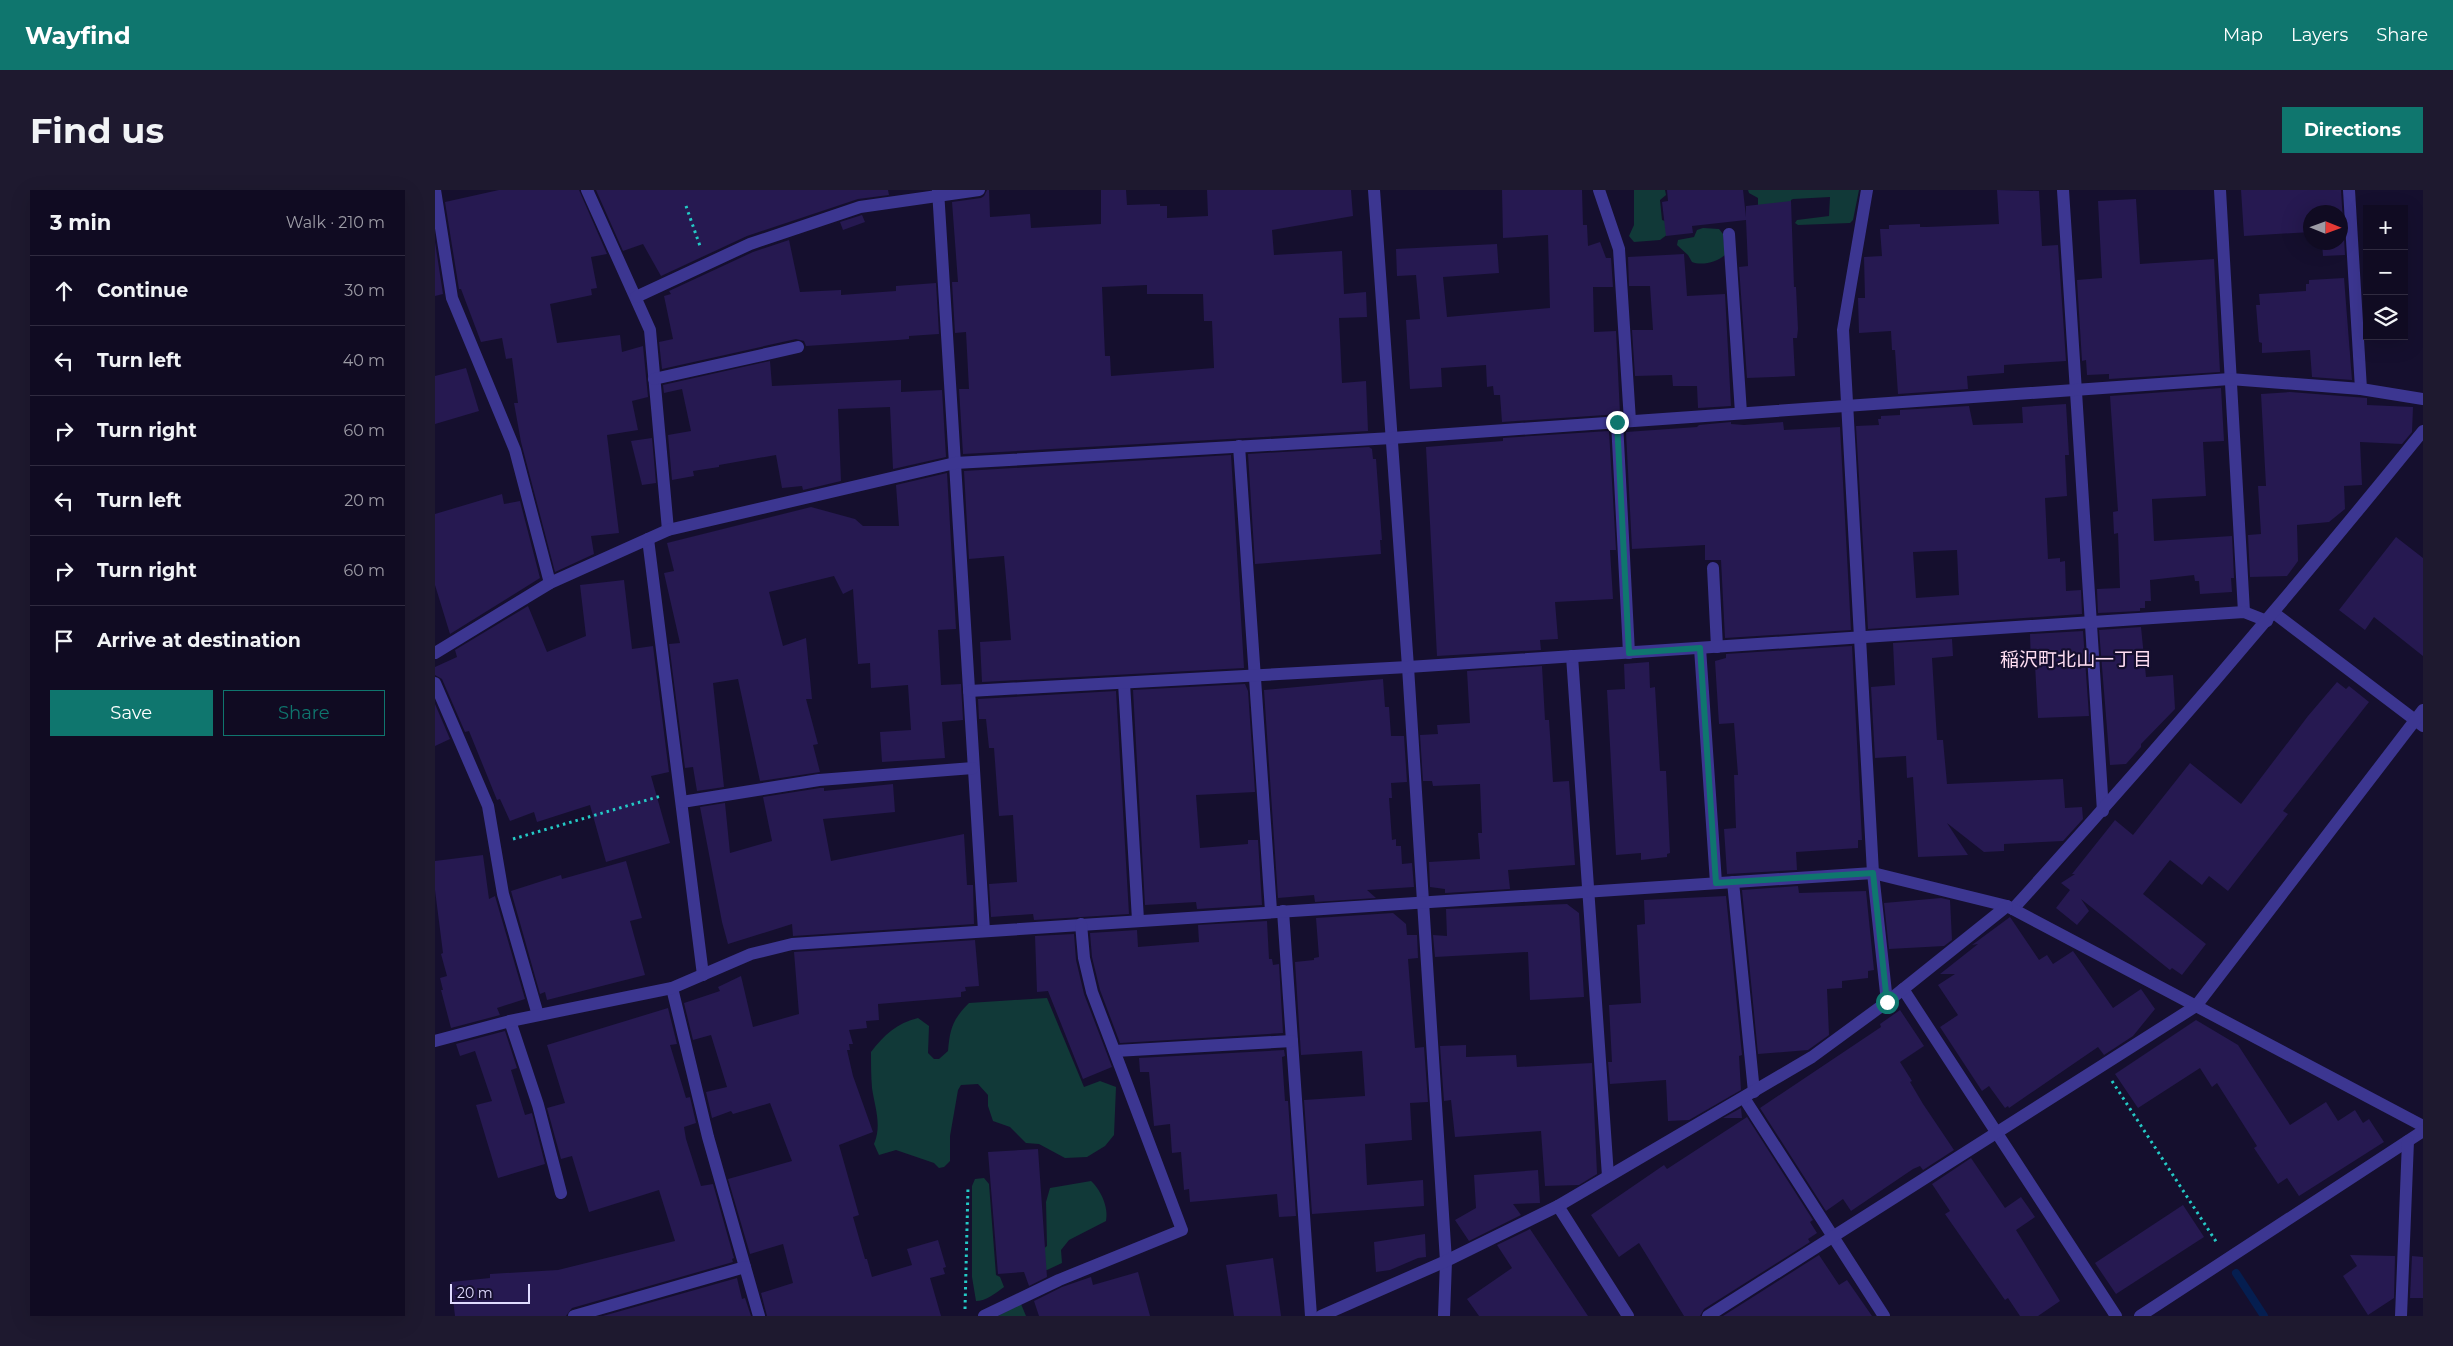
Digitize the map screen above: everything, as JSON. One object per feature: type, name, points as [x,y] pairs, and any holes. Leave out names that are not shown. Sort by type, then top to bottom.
[{"type":"street","points":[[435,190],[452,298],[515,450],[550,583]]},
{"type":"street","points":[[587,190],[650,330],[668,530]]},
{"type":"street","points":[[636,297],[750,244],[861,207],[938,193],[979,190]]},
{"type":"street","points":[[1374,190],[1408,667],[1446,1261],[1444,1316]]},
{"type":"street","points":[[1599,190],[1619,249],[1629,653]]},
{"type":"street","points":[[1867,190],[1843,330],[1873,873],[1887,1002]]},
{"type":"street","points":[[2063,190],[2103,811]]},
{"type":"street","points":[[2220,190],[2244,612]]},
{"type":"street","points":[[2349,190],[2361,389]]},
{"type":"street","points":[[938,193],[984,931]]},
{"type":"street","points":[[1729,234],[1741,413]]},
{"type":"street","points":[[654,379],[798,347]]},
{"type":"street","points":[[435,654],[550,583],[668,530],[955,462],[1392,438],[2230,379],[2361,389],[2423,399]]},
{"type":"street","points":[[1321,1316],[1446,1261],[1557,1206],[1749,1095],[1812,1057],[2010,908],[2103,811],[2270,617],[2423,431]]},
{"type":"street","points":[[1239,446],[1255,676],[1277,911],[1292,1041],[1311,1316]]},
{"type":"street","points":[[648,539],[703,975]]},
{"type":"street","points":[[1713,568],[1717,647]]},
{"type":"street","points":[[969,691],[1408,667],[2244,612],[2270,617],[2420,719],[2197,1006],[1708,1316]]},
{"type":"street","points":[[1700,648],[1716,883]]},
{"type":"street","points":[[1572,656],[1609,1176]]},
{"type":"street","points":[[435,683],[488,806],[503,894],[538,1015]]},
{"type":"street","points":[[1124,684],[1138,920]]},
{"type":"street","points":[[681,796],[819,780],[973,768]]},
{"type":"street","points":[[435,1041],[538,1015],[672,988],[751,954],[792,944],[1423,901],[1873,873],[2010,908],[2423,1126]]},
{"type":"street","points":[[1733,882],[1749,1095],[1833,1236],[1884,1316]]},
{"type":"street","points":[[984,1316],[1059,1280],[1181,1230],[1092,992],[1084,958],[1081,924]]},
{"type":"street","points":[[672,988],[708,1137],[759,1316]]},
{"type":"street","points":[[1903,989],[2116,1316]]},
{"type":"street","points":[[510,1022],[538,1105],[561,1193]]},
{"type":"street","points":[[1115,1051],[1292,1041]]},
{"type":"street","points":[[2140,1316],[2423,1131]]},
{"type":"street","points":[[2401,1316],[2407,1141]]},
{"type":"street","points":[[1557,1206],[1629,1316]]},
{"type":"street","points":[[574,1316],[745,1267]]},
{"type":"path","points":[[686,206],[706,265]]},
{"type":"path","points":[[494,844],[681,796]]},
{"type":"path","points":[[2103,1065],[2227,1259]]},
{"type":"path","points":[[964,1316],[968,1187]]},
{"type":"green space","points":[[1634,190],[1665,190],[1666,195],[1660,200],[1662,220],[1665,221],[1668,234],[1660,240],[1634,242],[1629,236],[1634,225]]},
{"type":"green space","points":[[1748,190],[1859,190],[1853,220],[1850,223],[1798,225],[1795,223],[1797,220],[1829,216],[1830,197],[1793,199],[1791,200],[1790,213],[1758,209],[1758,198],[1749,193]]},
{"type":"green space","points":[[1703,228],[1719,229],[1723,234],[1725,255],[1718,260],[1700,264],[1692,262],[1688,255],[1677,245],[1678,240],[1694,237],[1697,230]]},
{"type":"green space","points":[[1047,998],[1084,1087],[1100,1081],[1116,1087],[1114,1135],[1105,1146],[1087,1157],[1065,1158],[1039,1144],[1026,1143],[1010,1127],[993,1121],[988,1106],[988,1095],[978,1084],[961,1085],[958,1090],[950,1136],[950,1161],[944,1167],[939,1168],[934,1163],[896,1150],[879,1155],[874,1144],[878,1123],[872,1088],[871,1052],[886,1035],[897,1026],[918,1018],[929,1026],[928,1053],[934,1059],[939,1059],[948,1051],[953,1024],[969,1003]]},
{"type":"green space","points":[[984,1178],[989,1184],[996,1275],[1000,1277],[1004,1287],[987,1298],[976,1301],[972,1277],[972,1186],[975,1179]]},
{"type":"green space","points":[[1091,1181],[1098,1189],[1103,1200],[1107,1216],[1106,1221],[1069,1240],[1061,1250],[1062,1263],[1047,1270],[1038,1269],[1041,1251],[1047,1246],[1046,1202],[1050,1188]]},
{"type":"green space","points":[[1021,1304],[1026,1316],[998,1316]]},
{"type":"building","points":[[499,190],[579,190],[607,254],[591,257],[597,288],[591,289],[592,295],[550,304],[557,343],[620,335],[622,352],[643,346],[648,397],[632,401],[638,430],[607,435],[619,533],[591,536],[594,554],[555,572],[521,442],[514,403],[518,403],[512,358],[506,359],[502,338],[481,342],[461,289],[459,289],[445,202]]},
{"type":"building","points":[[596,190],[888,190],[889,195],[858,199],[747,236],[661,276],[643,244],[623,251]]},
{"type":"building","points":[[987,190],[989,190],[990,217],[1030,214],[1031,228],[1101,224],[1101,190],[1126,190],[1127,205],[1160,204],[1160,206],[1167,206],[1167,218],[1208,216],[1207,190],[1351,190],[1353,216],[1272,230],[1274,255],[1342,251],[1344,294],[1366,292],[1367,317],[1339,318],[1342,383],[1366,381],[1368,431],[963,454],[959,389],[969,389],[966,332],[955,333],[952,282],[958,282],[952,202],[984,196]],"holes":[[[1147,285],[1147,294],[1203,294],[1204,321],[1212,321],[1214,368],[1111,376],[1110,356],[1105,356],[1102,287]]]},
{"type":"building","points":[[1502,190],[1582,190],[1583,225],[1587,225],[1588,246],[1600,242],[1606,258],[1611,258],[1613,287],[1593,287],[1594,332],[1616,331],[1620,414],[1502,422],[1500,395],[1494,395],[1493,386],[1487,387],[1486,365],[1441,368],[1442,387],[1410,389],[1406,320],[1420,319],[1416,275],[1397,276],[1396,249],[1497,244],[1499,273],[1443,277],[1447,317],[1550,308],[1548,235],[1503,238]]},
{"type":"building","points":[[1667,190],[1743,190],[1746,217],[1746,206],[1791,201],[1794,287],[1796,287],[1798,329],[1797,338],[1793,338],[1795,376],[1747,378],[1739,267],[1748,266],[1746,220],[1692,226],[1693,233],[1666,236],[1662,202],[1668,201]]},
{"type":"building","points":[[1997,190],[2039,191],[2042,246],[2058,245],[2066,361],[2004,365],[2004,373],[1967,376],[1968,389],[1898,394],[1895,350],[1892,350],[1891,331],[1859,333],[1858,298],[1865,298],[1864,257],[1882,256],[1880,229],[1889,229],[1889,225],[1920,224],[1920,227],[1926,227],[1999,224]]},
{"type":"building","points":[[2241,190],[2341,190],[2342,205],[2303,205],[2303,232],[2244,236]]},
{"type":"building","points":[[2136,199],[2140,264],[2214,259],[2220,372],[2109,379],[2109,374],[2087,375],[2086,360],[2082,361],[2077,280],[2102,278],[2098,201]]},
{"type":"building","points":[[862,215],[865,222],[843,230],[840,222]]},
{"type":"building","points":[[789,240],[800,292],[841,290],[841,295],[896,291],[896,286],[936,283],[939,334],[909,336],[909,339],[898,340],[806,346],[804,341],[796,339],[662,369],[659,342],[673,339],[664,296],[671,294],[669,291],[753,252]]},
{"type":"building","points":[[435,242],[443,294],[435,296]]},
{"type":"building","points":[[2323,250],[2345,250],[2345,255],[2323,256]]},
{"type":"building","points":[[1684,254],[1687,296],[1725,294],[1731,406],[1698,408],[1697,386],[1673,386],[1672,375],[1635,376],[1632,330],[1653,330],[1650,286],[1629,286],[1628,257]]},
{"type":"building","points":[[2344,278],[2352,380],[2312,377],[2310,350],[2262,353],[2262,343],[2259,342],[2256,305],[2260,305],[2259,294],[2306,291],[2306,284],[2309,284],[2309,280]]},
{"type":"building","points":[[770,361],[772,386],[901,380],[901,392],[942,390],[946,457],[893,469],[890,407],[838,409],[841,481],[803,490],[802,486],[782,488],[776,455],[693,471],[694,476],[672,480],[668,435],[691,431],[682,389],[664,393],[663,385]]},
{"type":"building","points":[[466,368],[479,411],[435,424],[435,376]]},
{"type":"building","points":[[2221,388],[2224,441],[2203,442],[2206,496],[2152,499],[2154,541],[2232,536],[2234,578],[2231,578],[2232,592],[2200,594],[2199,581],[2195,581],[2194,575],[2150,580],[2151,601],[2145,601],[2145,608],[2140,608],[2140,611],[2098,613],[2097,589],[2120,588],[2118,533],[2114,534],[2113,512],[2118,511],[2110,396]]},
{"type":"building","points":[[2290,392],[2367,398],[2367,405],[2413,407],[2412,432],[2402,444],[2360,442],[2362,485],[2344,486],[2345,509],[2329,522],[2297,525],[2298,561],[2287,576],[2250,577],[2248,535],[2261,534],[2258,486],[2266,486],[2261,394]]},
{"type":"building","points":[[2066,404],[2069,455],[2065,455],[2067,496],[2045,498],[2048,559],[2060,558],[2060,562],[2065,561],[2066,591],[2081,590],[2082,614],[1868,629],[1856,426],[1879,425],[1878,419],[1881,419],[1881,416],[1900,415],[1900,410],[1969,406],[1973,425],[2023,423],[2022,407]],"holes":[[[1957,550],[1959,595],[1916,598],[1913,552]]]},
{"type":"building","points":[[1731,422],[1731,424],[1744,425],[1783,422],[1784,430],[1840,427],[1851,630],[1725,638],[1721,560],[1705,560],[1705,545],[1632,549],[1626,432],[1697,427],[1699,425]]},
{"type":"building","points":[[1609,431],[1616,550],[1610,550],[1613,599],[1555,602],[1558,639],[1540,640],[1541,650],[1437,656],[1426,447],[1503,441],[1503,438]]},
{"type":"building","points":[[652,438],[656,483],[642,485],[631,441]]},
{"type":"building","points":[[1369,447],[1372,449],[1373,459],[1376,459],[1382,540],[1380,540],[1381,554],[1255,564],[1248,454]]},
{"type":"building","points":[[1231,455],[1244,668],[982,682],[980,642],[1011,640],[1007,589],[1004,556],[969,559],[964,471]]},
{"type":"building","points":[[947,473],[956,629],[938,630],[941,685],[961,684],[963,720],[942,722],[945,758],[882,762],[880,732],[911,730],[908,685],[871,688],[870,663],[858,664],[853,589],[843,594],[834,576],[769,592],[783,646],[806,638],[812,699],[806,699],[818,744],[813,745],[820,772],[760,781],[738,679],[713,683],[724,787],[697,791],[693,767],[685,768],[669,644],[680,643],[664,573],[674,571],[667,543],[811,507],[855,519],[863,526],[899,526],[896,485]]},
{"type":"building","points":[[502,494],[504,504],[520,501],[540,578],[450,634],[435,585],[435,514]]},
{"type":"building","points":[[2396,537],[2423,558],[2423,656],[2374,617],[2365,630],[2339,610]]},
{"type":"building","points":[[624,580],[632,649],[653,646],[669,772],[651,776],[670,843],[606,862],[590,805],[537,822],[534,812],[510,821],[500,799],[497,800],[469,731],[465,732],[442,679],[435,675],[435,667],[457,657],[455,650],[528,606],[547,652],[586,636],[580,585]]},
{"type":"building","points":[[2141,627],[2146,677],[2173,675],[2175,709],[2141,744],[2141,747],[2126,764],[2110,765],[2099,630]]},
{"type":"building","points":[[2083,631],[2089,716],[2038,718],[2035,665],[2031,665],[2030,634]]},
{"type":"building","points":[[1952,639],[1953,656],[1932,658],[1937,740],[1943,740],[1947,784],[2063,779],[2065,808],[2082,807],[2083,819],[2063,841],[2004,844],[2004,851],[1984,852],[1947,823],[1968,855],[1918,857],[1913,777],[1907,778],[1906,756],[1875,758],[1871,687],[1895,685],[1893,643]]},
{"type":"building","points":[[1852,646],[1862,840],[1858,840],[1858,848],[1796,852],[1797,870],[1727,874],[1724,829],[1736,828],[1734,775],[1738,775],[1734,723],[1719,724],[1715,661],[1726,658],[1726,654]]},
{"type":"building","points":[[1649,662],[1650,688],[1655,687],[1660,771],[1666,771],[1670,853],[1667,854],[1667,857],[1641,860],[1641,853],[1616,855],[1607,690],[1625,689],[1624,664]]},
{"type":"building","points":[[1542,666],[1545,720],[1549,720],[1553,782],[1569,781],[1575,865],[1508,870],[1510,889],[1445,893],[1445,889],[1430,887],[1429,862],[1480,859],[1478,833],[1482,833],[1480,784],[1433,786],[1432,781],[1423,781],[1420,735],[1438,734],[1437,725],[1470,723],[1467,671]]},
{"type":"building","points":[[1383,679],[1385,707],[1389,707],[1391,736],[1404,736],[1407,782],[1391,783],[1392,798],[1389,798],[1392,840],[1396,839],[1396,846],[1401,846],[1402,864],[1412,863],[1414,887],[1367,890],[1376,898],[1315,902],[1314,895],[1278,898],[1264,690]]},
{"type":"building","points":[[2337,682],[2346,689],[2349,686],[2369,702],[2283,811],[2288,814],[2228,891],[2209,876],[2202,885],[2170,860],[2143,894],[2206,944],[2182,975],[2172,968],[2170,970],[2081,899],[2089,911],[2077,925],[2056,908],[2070,890],[2061,883],[2075,874],[2072,874],[2115,820],[2133,835],[2190,763],[2241,804],[2308,716]]},
{"type":"building","points":[[1245,684],[1248,691],[1255,792],[1196,795],[1200,848],[1248,844],[1248,840],[1258,840],[1262,905],[1197,909],[1196,902],[1145,905],[1133,690]]},
{"type":"building","points":[[1116,691],[1129,914],[1034,920],[1033,914],[991,917],[989,884],[1017,882],[1013,815],[999,816],[994,748],[989,748],[986,719],[979,719],[978,699]]},
{"type":"building","points":[[435,704],[450,739],[435,746]]},
{"type":"building","points":[[893,784],[895,812],[823,819],[831,861],[964,834],[967,885],[973,885],[974,924],[793,936],[792,924],[728,944],[700,807],[725,803],[730,853],[772,841],[763,797],[820,788],[824,788],[824,791]]},
{"type":"building","points":[[483,855],[489,899],[495,896],[525,999],[497,1008],[500,1015],[451,1028],[441,990],[443,990],[440,978],[447,976],[441,954],[443,953],[435,890],[435,861]]},
{"type":"building","points":[[626,861],[642,918],[630,921],[645,975],[547,1000],[545,992],[540,994],[511,891],[561,875],[562,879]]},
{"type":"building","points":[[1798,886],[1799,893],[1866,891],[1874,970],[1868,971],[1868,978],[1842,981],[1842,988],[1827,989],[1829,1035],[1808,1050],[1758,1054],[1742,890]]},
{"type":"building","points":[[1726,896],[1742,1055],[1739,1056],[1741,1090],[1689,1120],[1668,1121],[1666,1080],[1610,1084],[1608,1062],[1612,1062],[1609,1005],[1641,1003],[1637,925],[1645,924],[1644,900]]},
{"type":"building","points":[[1941,898],[1950,900],[1952,940],[1944,946],[1889,949],[1884,903]]},
{"type":"building","points":[[1567,904],[1579,913],[1584,997],[1530,1000],[1528,952],[1435,957],[1433,935],[1447,936],[1446,909]]},
{"type":"building","points":[[1393,913],[1406,924],[1407,935],[1417,935],[1418,958],[1408,959],[1415,1048],[1424,1047],[1428,1102],[1410,1103],[1412,1140],[1365,1144],[1367,1185],[1423,1180],[1424,1206],[1312,1214],[1304,1100],[1365,1096],[1362,1051],[1301,1055],[1295,962],[1314,960],[1314,958],[1319,957],[1316,918]]},
{"type":"building","points":[[2010,917],[2039,960],[2047,955],[2053,964],[2073,951],[2113,1008],[2141,989],[2155,1009],[2133,1036],[2104,1055],[2098,1047],[2009,1108],[2008,1106],[2005,1108],[1989,1086],[1982,1091],[1940,1027],[1958,1015],[1938,985],[1955,974],[1940,974],[1978,944],[1972,945]]},
{"type":"building","points":[[1267,921],[1269,959],[1272,959],[1273,965],[1279,964],[1283,1033],[1120,1043],[1100,990],[1092,957],[1090,933],[1137,930],[1138,947],[1199,942],[1198,925]]},
{"type":"building","points":[[1074,934],[1076,960],[1084,994],[1112,1067],[1083,1079],[1048,991],[1037,992],[1035,936]]},
{"type":"building","points":[[975,940],[979,986],[965,987],[966,991],[961,992],[961,997],[878,1004],[879,1020],[866,1021],[867,1028],[849,1030],[853,1044],[849,1044],[850,1050],[847,1050],[853,1076],[873,1132],[839,1145],[859,1215],[853,1217],[865,1259],[867,1259],[872,1277],[912,1265],[907,1249],[938,1240],[946,1267],[943,1268],[945,1274],[930,1278],[941,1316],[767,1316],[761,1293],[793,1283],[783,1244],[750,1254],[728,1179],[792,1161],[770,1103],[733,1114],[731,1111],[712,1118],[706,1092],[727,1087],[711,1035],[693,1040],[684,1003],[720,991],[718,987],[741,976],[753,1027],[799,1014],[794,952]]},
{"type":"building","points":[[668,1008],[677,1044],[670,1045],[686,1098],[690,1097],[696,1123],[684,1127],[686,1139],[701,1186],[713,1184],[734,1258],[732,1259],[733,1262],[572,1308],[566,1316],[455,1316],[451,1282],[490,1278],[490,1274],[558,1270],[675,1241],[659,1190],[589,1212],[572,1156],[561,1159],[547,1108],[565,1103],[547,1045]]},
{"type":"building","points":[[1900,1010],[1924,1046],[1900,1062],[1923,1104],[1954,1150],[1923,1170],[1920,1166],[1913,1169],[1851,1211],[1843,1199],[1826,1211],[1760,1108],[1881,1027],[1880,1024]]},
{"type":"building","points":[[2196,1020],[2238,1045],[2290,1125],[2326,1102],[2338,1121],[2355,1110],[2363,1123],[2369,1119],[2384,1142],[2299,1196],[2287,1178],[2278,1184],[2254,1148],[2257,1146],[2217,1083],[2212,1087],[2200,1068],[2138,1108],[2115,1074]]},
{"type":"building","points":[[505,1031],[517,1068],[511,1070],[525,1115],[532,1113],[545,1164],[498,1178],[476,1105],[492,1101],[475,1051],[460,1056],[456,1044]]},
{"type":"building","points":[[1466,1045],[1466,1057],[1516,1055],[1517,1067],[1592,1063],[1597,1174],[1579,1185],[1545,1186],[1541,1131],[1455,1137],[1451,1100],[1444,1101],[1440,1046]]},
{"type":"building","points":[[1284,1050],[1285,1056],[1282,1057],[1285,1101],[1288,1101],[1296,1216],[1279,1217],[1277,1194],[1190,1202],[1189,1189],[1184,1190],[1181,1152],[1172,1153],[1170,1124],[1154,1126],[1149,1072],[1140,1072],[1139,1058]]},
{"type":"building","points":[[1741,1108],[1742,1118],[1723,1118]]},
{"type":"building","points":[[1747,1117],[1813,1220],[1810,1222],[1817,1233],[1808,1239],[1810,1242],[1704,1309],[1700,1316],[1684,1316],[1639,1243],[1619,1257],[1591,1215],[1664,1165],[1667,1169]]},
{"type":"building","points":[[1038,1149],[1047,1277],[1029,1286],[1024,1272],[998,1274],[988,1152]]},
{"type":"building","points":[[1971,1158],[2005,1208],[2021,1197],[2035,1217],[2016,1230],[2060,1301],[2038,1316],[2020,1316],[2008,1298],[2005,1300],[1945,1214],[1950,1211],[1932,1184]]},
{"type":"building","points":[[1538,1170],[1540,1203],[1513,1204],[1521,1215],[1469,1241],[1455,1220],[1476,1208],[1474,1175]]},
{"type":"building","points":[[2183,1205],[2204,1237],[2116,1294],[2095,1263]]},
{"type":"building","points":[[1530,1229],[1588,1316],[1479,1316],[1467,1299],[1512,1268],[1497,1245]]},
{"type":"building","points":[[1425,1234],[1426,1257],[1418,1258],[1390,1270],[1376,1272],[1374,1242]]},
{"type":"building","points":[[1819,1255],[1839,1285],[1847,1280],[1872,1316],[1723,1316]]},
{"type":"building","points":[[2350,1255],[2395,1256],[2394,1298],[2368,1315],[2343,1276],[2357,1266]]},
{"type":"building","points":[[2412,1256],[2423,1257],[2423,1298],[2410,1298]]},
{"type":"building","points":[[1273,1258],[1281,1316],[1234,1316],[1226,1265]]},
{"type":"building","points":[[1138,1272],[1150,1316],[1039,1316],[1034,1301],[1062,1287],[1091,1277],[1093,1285]]},
{"type":"building","points":[[737,1278],[742,1299],[745,1298],[751,1316],[603,1316]]},
{"type":"waterway","points":[[2236,1273],[2264,1316]]},
{"type":"district","name":"稲沢町北山一丁目","points":[[2076,659]]},
{"type":"route","points":[[1617,422],[1629,653],[1700,648],[1716,883],[1873,873],[1887,1002]]}]
